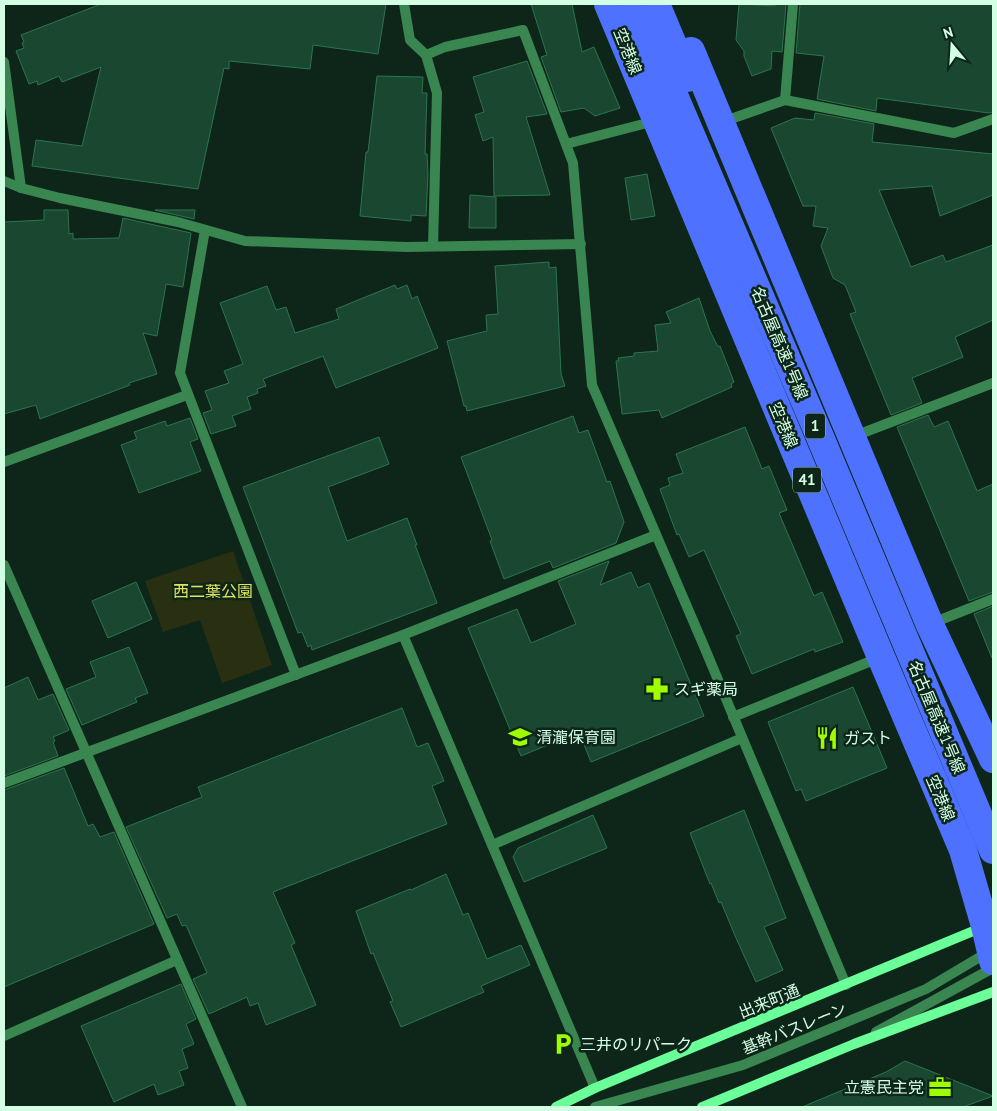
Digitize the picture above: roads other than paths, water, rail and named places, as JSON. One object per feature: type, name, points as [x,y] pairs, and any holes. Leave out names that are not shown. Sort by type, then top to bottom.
[{"type":"highway","name":"空港線","points":[[608,4],[963,850],[991,946]]},
{"type":"highway","name":"名古屋高速1号線","points":[[635,4],[822,442],[993,850]]},
{"type":"highway","name":"名古屋高速1号線","points":[[656,4],[993,804]]},
{"type":"highway","points":[[670,4],[930,625],[993,759]]},
{"type":"main road","name":"出来町通","points":[[556,1107],[595,1088],[846,985],[991,946]]},
{"type":"main road","points":[[702,1107],[854,1044],[993,992]]},
{"type":"street","points":[[404,4],[410,40],[426,55],[437,93],[433,246]]},
{"type":"street","points":[[785,100],[793,4]]},
{"type":"street","points":[[426,55],[445,47],[523,30],[573,163],[592,386],[846,985]]},
{"type":"street","points":[[4,62],[21,188]]},
{"type":"street","points":[[721,122],[785,100],[954,133],[993,119]]},
{"type":"street","points":[[566,144],[657,120]]},
{"type":"street","points":[[4,181],[21,188],[60,198],[178,222],[246,241],[406,247],[581,244]]},
{"type":"street","points":[[204,230],[180,373],[296,675]]},
{"type":"street","points":[[852,437],[993,383]]},
{"type":"street","points":[[4,462],[187,395]]},
{"type":"street","points":[[4,783],[404,635],[656,535]]},
{"type":"street","points":[[4,565],[242,1107]]},
{"type":"street","points":[[930,625],[993,599]]},
{"type":"street","points":[[404,635],[595,1088]]},
{"type":"street","points":[[733,717],[881,657]]},
{"type":"street","points":[[492,845],[742,738]]},
{"type":"street","points":[[854,1044],[991,946]]},
{"type":"street","name":"基幹バスレーン","points":[[595,1107],[743,1065],[926,989],[991,946]]},
{"type":"street","points":[[4,1036],[177,960]]},
{"type":"place","name":"スギ薬局","points":[[657,689]]},
{"type":"place","name":"清瀧保育園","points":[[520,737]]},
{"type":"place","name":"ガスト","points":[[827,738]]},
{"type":"place","name":"三井のリパーク","points":[[563,1044]]},
{"type":"place","name":"立憲民主党","points":[[940,1087]]},
{"type":"park label","name":"西二葉公園","points":[[213,591]]}]
